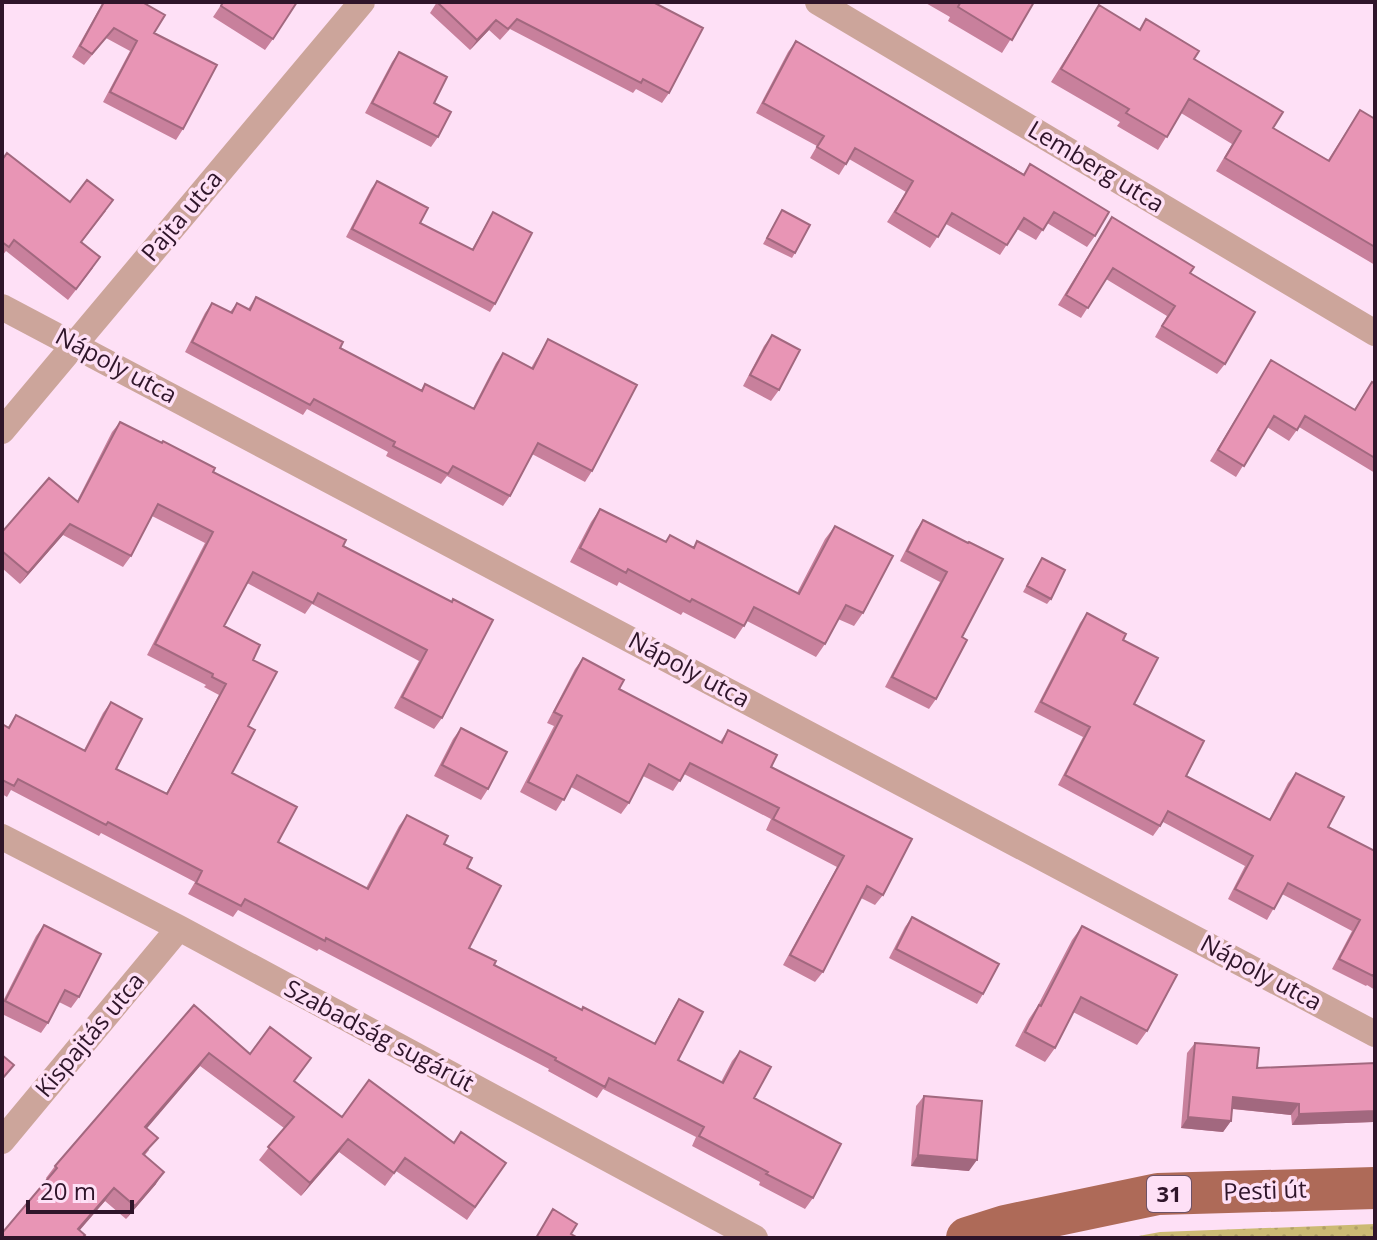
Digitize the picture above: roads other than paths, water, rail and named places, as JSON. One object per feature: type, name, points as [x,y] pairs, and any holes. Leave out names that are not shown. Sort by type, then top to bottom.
[{"type":"main road","name":"Pesti út","points":[[967,1238],[1005,1226],[1158,1194],[1375,1188]]},
{"type":"street","name":"Pajta utca","points":[[2,431],[362,2]]},
{"type":"street","name":"Lemberg utca","points":[[818,2],[1375,333]]},
{"type":"street","name":"Nápoly utca","points":[[2,307],[1375,1034]]},
{"type":"street","name":"Szabadság sugárút","points":[[2,837],[179,928],[755,1238]]},
{"type":"street","name":"Kispajtás utca","points":[[2,1141],[179,928]]}]
